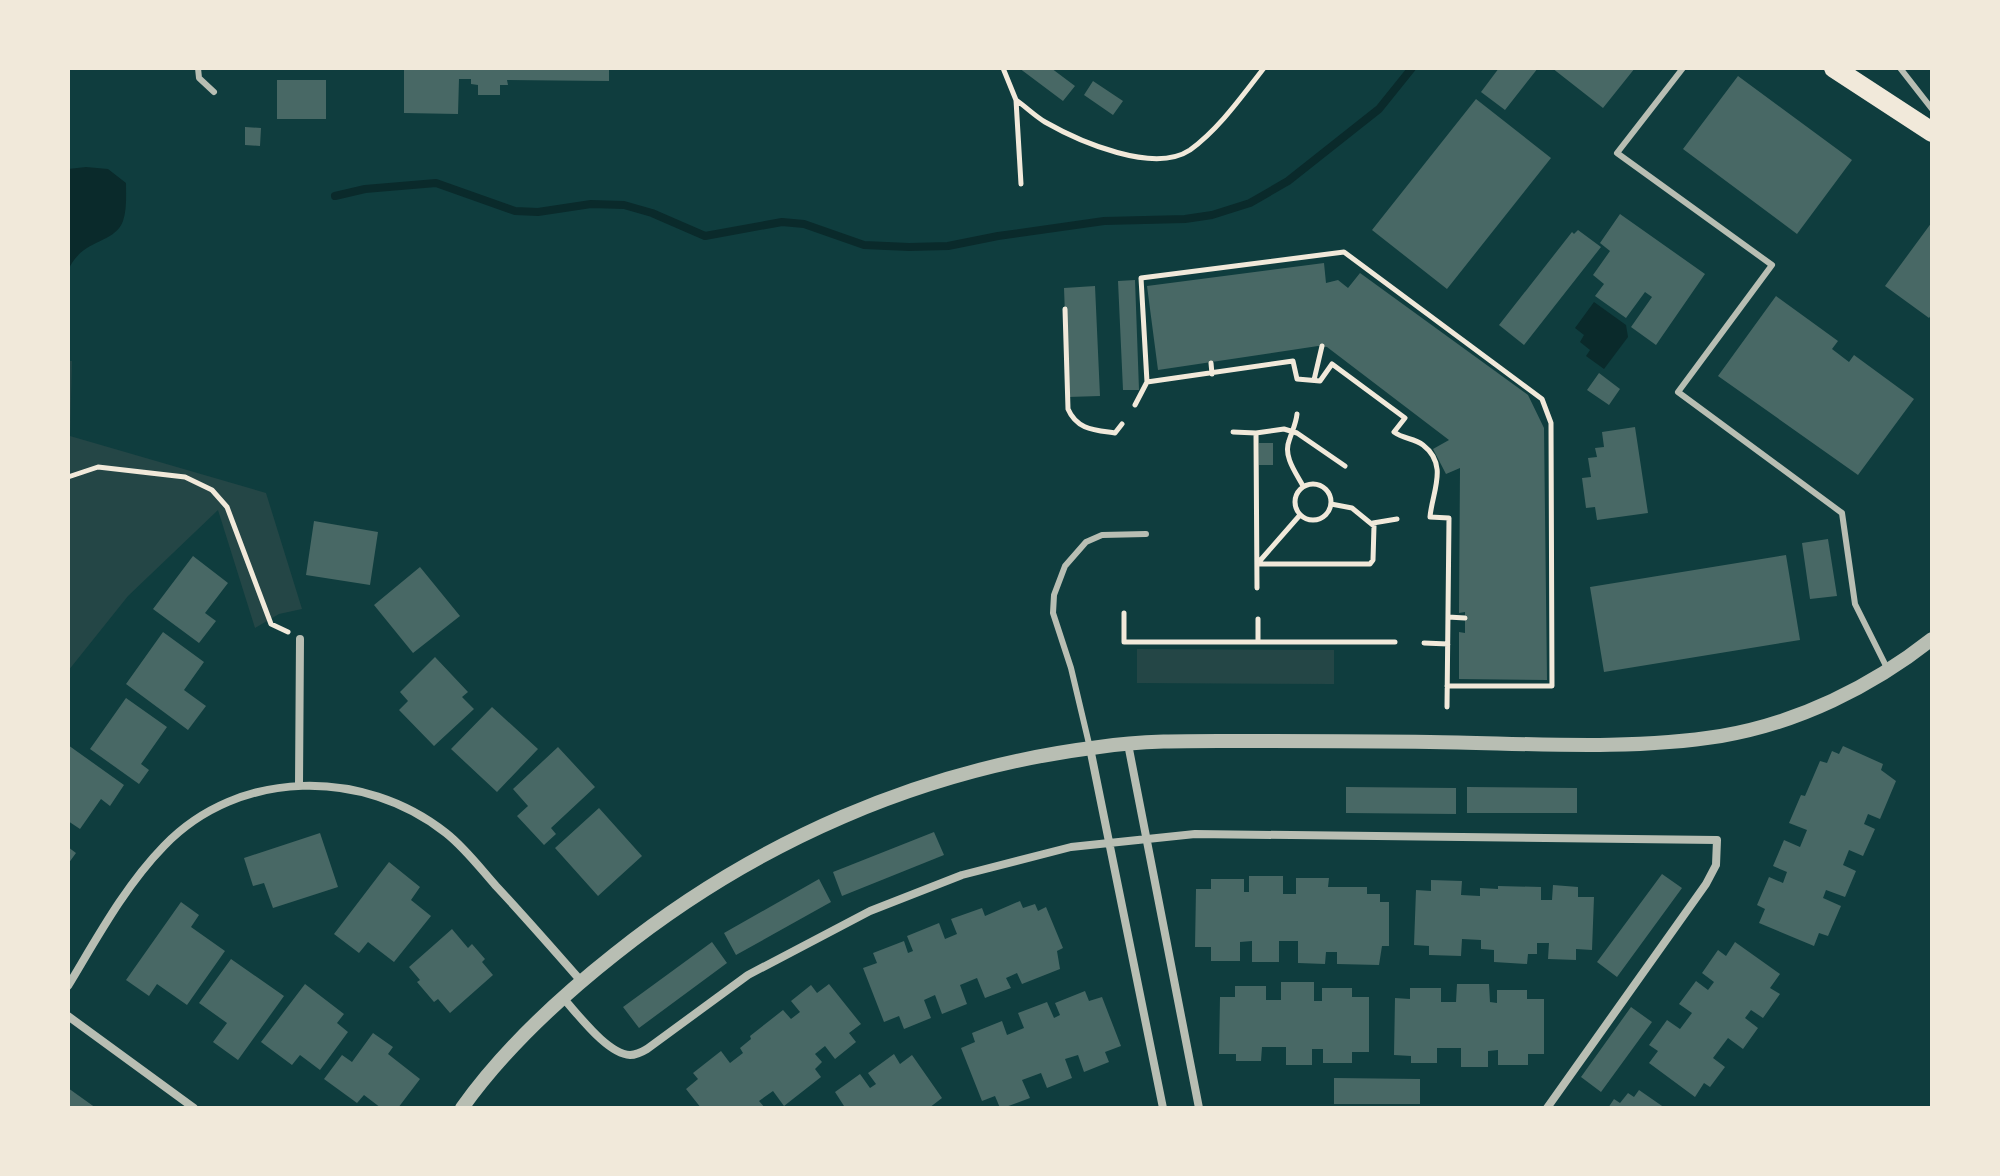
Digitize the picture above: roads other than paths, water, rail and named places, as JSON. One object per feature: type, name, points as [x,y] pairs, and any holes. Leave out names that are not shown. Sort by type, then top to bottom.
[{"type":"main road","points":[[1834,68],[1932,132]]},
{"type":"street","points":[[299,785],[300,639]]},
{"type":"street","points":[[462,1108],[501,1059],[581,981],[688,899],[798,836],[862,808],[936,782],[1090,748],[1128,744],[1323,741],[1587,744],[1699,739],[1790,718],[1856,689],[1932,639]]},
{"type":"street","points":[[1128,744],[1199,1108]]},
{"type":"street","points":[[1090,748],[1163,1108]]},
{"type":"street","points":[[68,986],[128,891],[166,843],[198,819],[238,799],[269,789],[299,785],[331,785],[364,791],[393,802],[448,834],[581,981]]},
{"type":"street","points":[[563,998],[606,1043],[620,1053],[633,1056],[748,975],[870,911],[962,875],[1071,847],[1195,834],[1717,840],[1716,865],[1706,884],[1547,1108]]},
{"type":"street","points":[[68,1016],[194,1108]]},
{"type":"lane","points":[[198,68],[199,78],[214,92]]},
{"type":"lane","points":[[1683,68],[1617,153],[1772,265],[1678,392],[1842,513],[1855,604],[1888,670]]},
{"type":"lane","points":[[1900,68],[1932,109]]},
{"type":"lane","points":[[1090,748],[1071,668],[1053,613],[1054,595],[1065,566],[1086,542],[1102,535],[1146,534]]},
{"type":"waterway","points":[[335,196],[365,189],[436,183],[515,211],[538,212],[591,204],[624,205],[652,213],[705,236],[782,222],[804,224],[864,245],[909,247],[948,246],[1104,221],[1185,219],[1212,215],[1250,203],[1288,181],[1379,109],[1412,68]]}]
